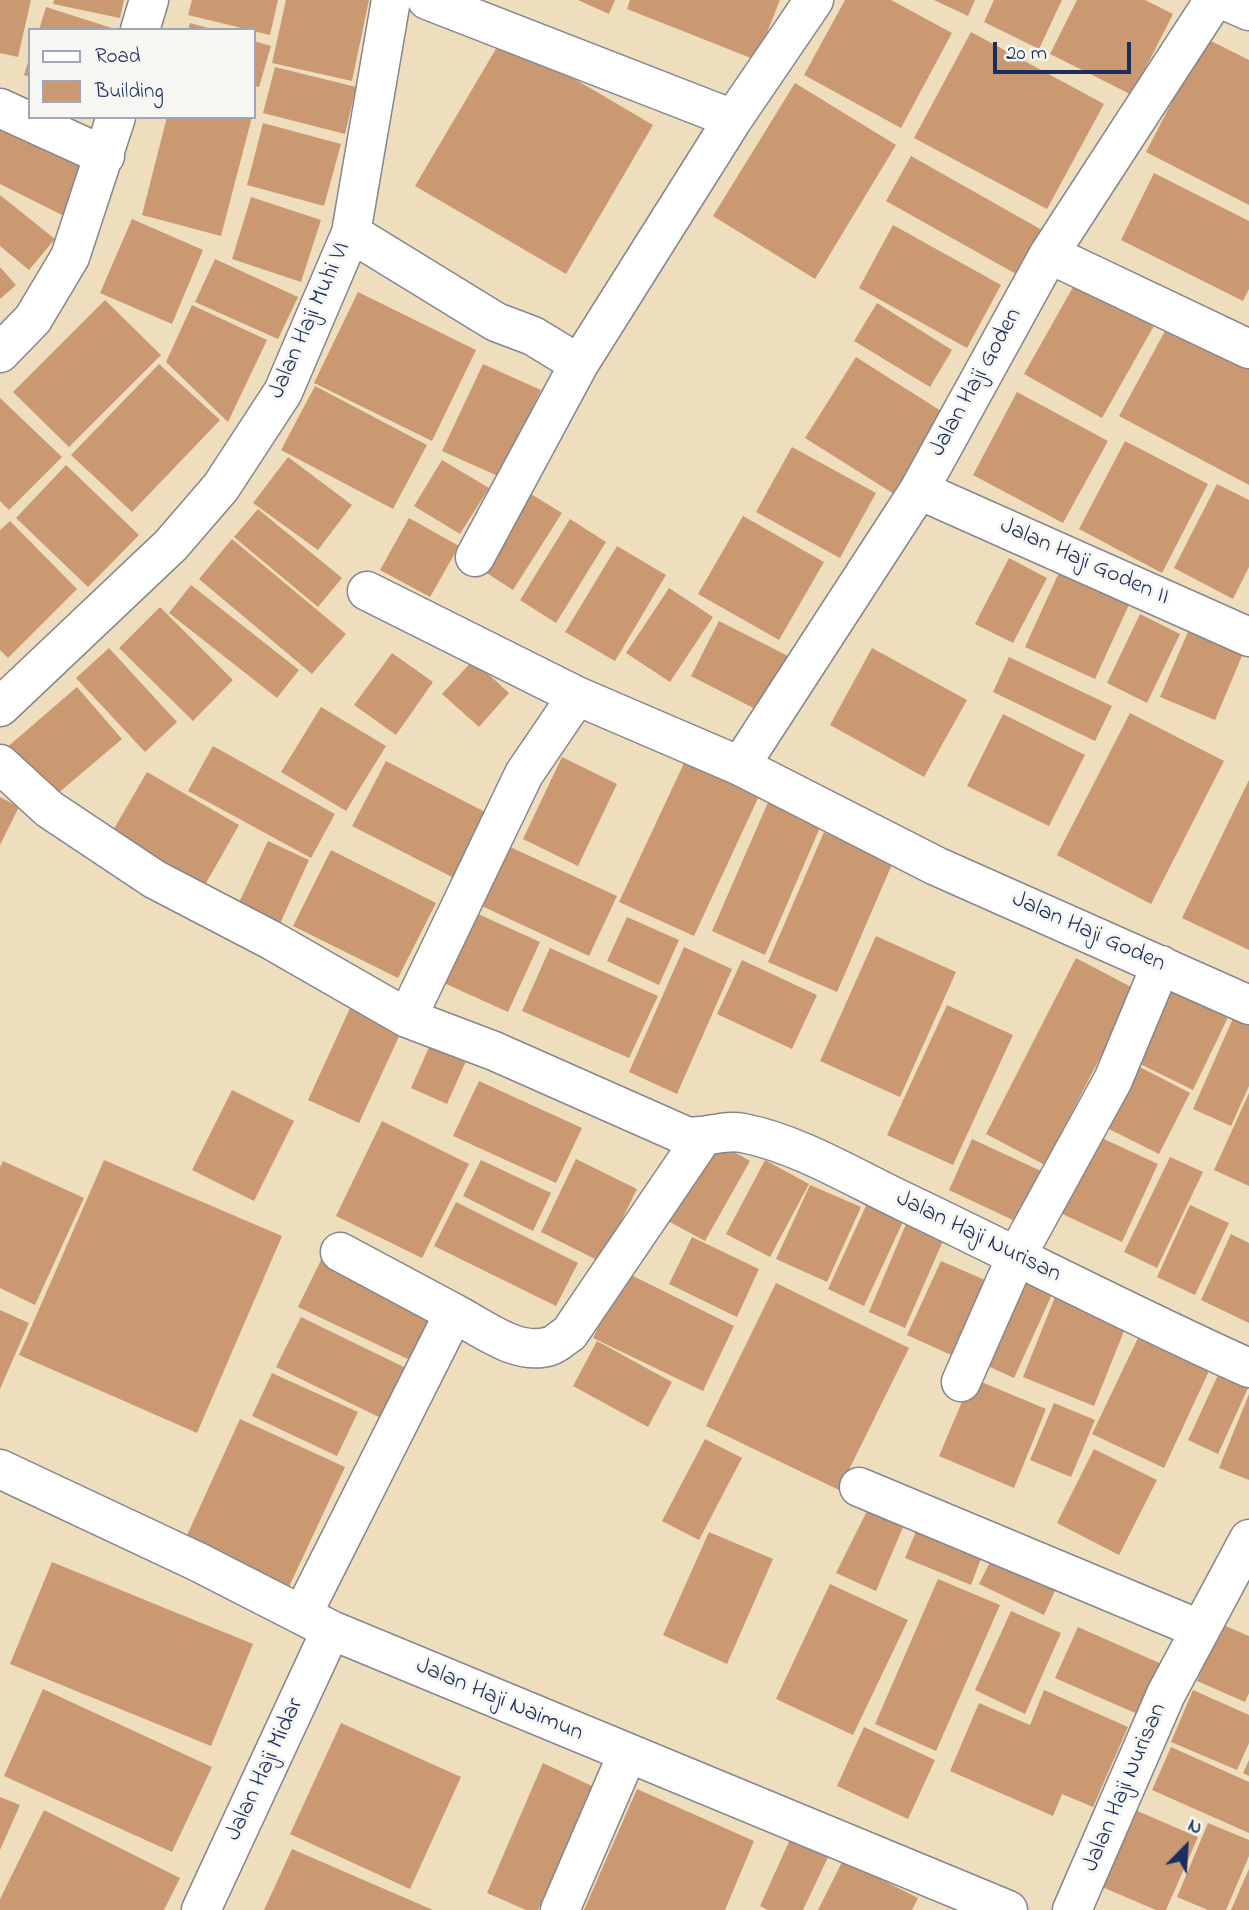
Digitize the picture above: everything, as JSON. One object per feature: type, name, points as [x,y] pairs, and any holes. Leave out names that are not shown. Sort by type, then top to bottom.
[{"type":"street","points":[[141,28],[149,0]]},
{"type":"street","name":"Jalan Haji Muhi VI","points":[[0,707],[171,545],[221,487],[284,392],[351,233],[391,0]]},
{"type":"street","points":[[427,0],[733,119]]},
{"type":"street","points":[[475,557],[579,364],[733,119],[814,0]]},
{"type":"street","name":"Jalan Haji Goden","points":[[740,766],[919,490],[1049,254],[1214,0]]},
{"type":"street","points":[[1224,0],[1249,11]]},
{"type":"street","points":[[0,108],[105,156]]},
{"type":"street","points":[[0,353],[33,319],[70,257],[115,119]]},
{"type":"street","points":[[351,233],[496,322],[533,336],[579,364]]},
{"type":"street","points":[[1049,254],[1249,349]]},
{"type":"street","name":"Jalan Haji Goden II","points":[[919,490],[1249,637]]},
{"type":"street","name":"Jalan Haji Goden","points":[[368,591],[577,696],[740,766],[936,866],[1249,1005]]},
{"type":"street","points":[[407,1018],[529,765],[577,696]]},
{"type":"street","points":[[0,764],[49,808],[154,878],[271,940],[407,1018],[494,1051],[674,1131],[702,1138],[569,1334],[550,1346],[523,1346],[495,1337],[340,1252]]},
{"type":"street","points":[[961,1382],[1017,1255],[1113,1080],[1161,965]]},
{"type":"street","name":"Jalan Haji Nurisan","points":[[702,1138],[722,1132],[743,1133],[784,1146],[1017,1255],[1148,1323],[1249,1368]]},
{"type":"street","name":"Jalan Haji Midar","points":[[201,1910],[316,1623],[454,1313]]},
{"type":"street","name":"Jalan Haji Naimun","points":[[0,1469],[316,1623],[627,1755],[1008,1910]]},
{"type":"street","points":[[859,1487],[1199,1629]]},
{"type":"street","name":"Jalan Haji Nurisan","points":[[1072,1910],[1166,1694],[1249,1539]]},
{"type":"street","points":[[560,1910],[627,1755]]},
{"type":"building","points":[[0,0],[31,0],[18,57],[0,53]]},
{"type":"building","points":[[54,0],[124,0],[120,18],[53,4]]},
{"type":"building","points":[[192,0],[278,0],[270,35],[256,32],[256,28],[241,28],[188,15]]},
{"type":"building","points":[[286,0],[369,0],[352,81],[272,63]]},
{"type":"building","points":[[578,0],[615,0],[609,14]]},
{"type":"building","points":[[630,0],[780,0],[756,60],[627,9]]},
{"type":"building","points":[[845,0],[891,0],[952,33],[901,128],[804,75]]},
{"type":"building","points":[[934,0],[975,0],[968,16]]},
{"type":"building","points":[[994,0],[1062,0],[1039,49],[984,22]]},
{"type":"building","points":[[1077,0],[1145,0],[1173,14],[1132,95],[1050,54]]},
{"type":"building","points":[[46,7],[112,28],[40,28]]},
{"type":"building","points":[[190,23],[208,28],[189,28]]},
{"type":"building","points":[[971,32],[1104,104],[1047,209],[914,138]]},
{"type":"building","points":[[503,37],[653,125],[566,274],[415,186]]},
{"type":"building","points":[[1205,38],[1249,60],[1249,205],[1146,152]]},
{"type":"building","points":[[256,42],[271,46],[259,87],[256,86]]},
{"type":"building","points":[[275,67],[356,87],[345,134],[263,113]]},
{"type":"building","points":[[795,83],[896,145],[815,279],[713,216]]},
{"type":"building","points":[[0,118],[96,166],[70,219],[0,184]]},
{"type":"building","points":[[166,119],[251,119],[221,236],[142,215]]},
{"type":"building","points":[[263,123],[341,144],[324,206],[247,185]]},
{"type":"building","points":[[911,156],[1042,230],[1016,274],[886,201]]},
{"type":"building","points":[[1154,173],[1249,221],[1249,289],[1243,301],[1121,240]]},
{"type":"building","points":[[0,195],[55,239],[29,270],[0,246]]},
{"type":"building","points":[[251,197],[321,220],[301,282],[232,259]]},
{"type":"building","points":[[132,219],[203,250],[172,324],[100,293]]},
{"type":"building","points":[[893,225],[1001,285],[967,348],[859,288]]},
{"type":"building","points":[[215,259],[298,297],[278,339],[195,302]]},
{"type":"building","points":[[0,267],[16,285],[0,299]]},
{"type":"building","points":[[1077,280],[1155,324],[1102,418],[1024,374]]},
{"type":"building","points":[[358,292],[476,350],[432,441],[314,383]]},
{"type":"building","points":[[105,300],[161,355],[69,447],[13,392]]},
{"type":"building","points":[[877,303],[952,350],[930,387],[854,341]]},
{"type":"building","points":[[192,305],[267,340],[228,422],[166,362]]},
{"type":"building","points":[[1172,318],[1249,359],[1249,485],[1119,416]]},
{"type":"building","points":[[856,357],[952,418],[902,499],[805,438]]},
{"type":"building","points":[[159,364],[220,420],[132,512],[71,455]]},
{"type":"building","points":[[483,364],[541,390],[500,477],[442,451]]},
{"type":"building","points":[[315,386],[427,445],[393,509],[281,450]]},
{"type":"building","points":[[1017,392],[1108,441],[1063,523],[973,475]]},
{"type":"building","points":[[0,398],[62,457],[9,510],[0,501]]},
{"type":"building","points":[[1125,441],[1208,484],[1162,573],[1079,529]]},
{"type":"building","points":[[792,447],[876,493],[840,558],[756,512]]},
{"type":"building","points":[[288,457],[352,505],[318,550],[253,503]]},
{"type":"building","points":[[442,460],[489,488],[460,534],[414,506]]},
{"type":"building","points":[[66,465],[139,535],[88,587],[16,518]]},
{"type":"building","points":[[1217,484],[1249,500],[1249,567],[1233,599],[1174,568]]},
{"type":"building","points":[[531,494],[562,513],[513,590],[482,570]]},
{"type":"building","points":[[258,509],[342,578],[318,607],[234,537]]},
{"type":"building","points":[[743,516],[824,562],[779,640],[698,594]]},
{"type":"building","points":[[409,518],[459,546],[430,597],[380,570]]},
{"type":"building","points":[[570,519],[606,542],[556,623],[520,600]]},
{"type":"building","points":[[10,521],[77,589],[8,658],[0,650],[0,530]]},
{"type":"building","points":[[232,539],[346,634],[312,674],[199,579]]},
{"type":"building","points":[[617,546],[666,575],[615,661],[565,632]]},
{"type":"building","points":[[1009,558],[1047,578],[1013,643],[975,624]]},
{"type":"building","points":[[1062,566],[1132,598],[1095,679],[1025,647]]},
{"type":"building","points":[[191,585],[299,670],[277,698],[169,613]]},
{"type":"building","points":[[669,588],[713,617],[670,682],[626,653]]},
{"type":"building","points":[[160,607],[233,680],[193,721],[119,648]]},
{"type":"building","points":[[1140,614],[1180,634],[1147,703],[1107,683]]},
{"type":"building","points":[[719,621],[794,659],[765,714],[691,676]]},
{"type":"building","points":[[1190,627],[1244,651],[1215,720],[1160,697]]},
{"type":"building","points":[[109,648],[177,722],[145,752],[76,678]]},
{"type":"building","points":[[872,648],[967,700],[924,777],[830,725]]},
{"type":"building","points":[[392,653],[433,682],[396,735],[354,705]]},
{"type":"building","points":[[1009,657],[1112,706],[1095,741],[993,692]]},
{"type":"building","points":[[473,660],[509,693],[479,727],[442,694]]},
{"type":"building","points":[[77,687],[122,739],[49,801],[5,749]]},
{"type":"building","points":[[321,707],[386,746],[346,811],[281,772]]},
{"type":"building","points":[[1130,713],[1224,761],[1151,904],[1057,855]]},
{"type":"building","points":[[1003,714],[1085,755],[1049,826],[967,786]]},
{"type":"building","points":[[213,746],[335,814],[311,858],[188,791]]},
{"type":"building","points":[[562,757],[617,784],[578,866],[523,839]]},
{"type":"building","points":[[386,761],[487,813],[454,878],[352,826]]},
{"type":"building","points":[[685,761],[759,796],[694,936],[619,902]]},
{"type":"building","points":[[147,772],[239,825],[201,892],[108,839]]},
{"type":"building","points":[[1249,780],[1249,950],[1182,918]]},
{"type":"building","points":[[0,797],[19,807],[0,845]]},
{"type":"building","points":[[769,800],[822,823],[765,955],[712,931]]},
{"type":"building","points":[[824,832],[893,862],[837,992],[768,962]]},
{"type":"building","points":[[268,841],[309,860],[277,930],[235,911]]},
{"type":"building","points":[[497,841],[617,896],[589,956],[469,900]]},
{"type":"building","points":[[331,850],[436,903],[398,978],[293,926]]},
{"type":"building","points":[[467,909],[540,942],[508,1012],[435,979]]},
{"type":"building","points":[[627,917],[679,940],[659,985],[607,961]]},
{"type":"building","points":[[876,936],[956,972],[900,1097],[820,1061]]},
{"type":"building","points":[[684,947],[732,969],[677,1094],[629,1072]]},
{"type":"building","points":[[550,948],[658,996],[629,1058],[522,1011]]},
{"type":"building","points":[[1076,958],[1135,989],[1045,1165],[986,1134]]},
{"type":"building","points":[[742,960],[817,995],[792,1049],[717,1014]]},
{"type":"building","points":[[1172,978],[1233,1007],[1193,1090],[1132,1060]]},
{"type":"building","points":[[947,1005],[1013,1035],[953,1165],[887,1135]]},
{"type":"building","points":[[351,1006],[402,1030],[359,1123],[308,1100]]},
{"type":"building","points":[[1238,1007],[1249,1012],[1249,1086],[1231,1126],[1193,1109]]},
{"type":"building","points":[[434,1036],[470,1052],[447,1104],[411,1088]]},
{"type":"building","points":[[1138,1066],[1190,1093],[1159,1154],[1107,1128]]},
{"type":"building","points":[[479,1081],[582,1128],[556,1183],[453,1136]]},
{"type":"building","points":[[232,1090],[294,1121],[254,1201],[192,1170]]},
{"type":"building","points":[[1249,1093],[1249,1186],[1214,1170]]},
{"type":"building","points":[[382,1121],[469,1164],[422,1258],[336,1216]]},
{"type":"building","points":[[1091,1133],[1158,1164],[1122,1242],[1056,1211]]},
{"type":"building","points":[[972,1139],[1041,1171],[1017,1222],[949,1190]]},
{"type":"building","points":[[713,1140],[750,1161],[705,1241],[668,1221]]},
{"type":"building","points":[[1170,1157],[1203,1172],[1157,1268],[1124,1252]]},
{"type":"building","points":[[576,1159],[637,1189],[601,1262],[541,1232]]},
{"type":"building","points":[[104,1160],[282,1236],[197,1433],[19,1355]]},
{"type":"building","points":[[481,1160],[551,1193],[533,1231],[463,1196]]},
{"type":"building","points":[[765,1160],[809,1184],[770,1257],[726,1234]]},
{"type":"building","points":[[3,1161],[84,1198],[35,1305],[0,1288],[0,1167]]},
{"type":"building","points":[[810,1185],[861,1207],[827,1282],[776,1259]]},
{"type":"building","points":[[870,1197],[907,1213],[864,1306],[828,1289]]},
{"type":"building","points":[[456,1202],[578,1263],[556,1306],[434,1246]]},
{"type":"building","points":[[1190,1205],[1229,1223],[1195,1295],[1157,1277]]},
{"type":"building","points":[[909,1217],[946,1234],[905,1328],[869,1312]]},
{"type":"building","points":[[1231,1234],[1249,1243],[1249,1323],[1201,1300]]},
{"type":"building","points":[[692,1237],[759,1269],[737,1317],[669,1284]]},
{"type":"building","points":[[323,1256],[436,1310],[412,1361],[298,1307]]},
{"type":"building","points":[[941,1261],[985,1280],[951,1355],[907,1335]]},
{"type":"building","points":[[625,1272],[734,1326],[703,1391],[593,1338]]},
{"type":"building","points":[[1019,1274],[1054,1290],[1014,1378],[979,1362]]},
{"type":"building","points":[[776,1283],[909,1348],[839,1490],[706,1426]]},
{"type":"building","points":[[1055,1297],[1126,1326],[1094,1406],[1023,1377]]},
{"type":"building","points":[[0,1310],[29,1323],[0,1389]]},
{"type":"building","points":[[301,1317],[408,1369],[383,1419],[276,1367]]},
{"type":"building","points":[[1138,1338],[1209,1371],[1164,1468],[1092,1434]]},
{"type":"building","points":[[597,1341],[672,1382],[648,1427],[573,1386]]},
{"type":"building","points":[[272,1373],[358,1412],[337,1456],[252,1416]]},
{"type":"building","points":[[1218,1375],[1248,1388],[1218,1454],[1188,1440]]},
{"type":"building","points":[[972,1378],[1046,1409],[1014,1488],[939,1456]]},
{"type":"building","points":[[1249,1394],[1249,1480],[1219,1468]]},
{"type":"building","points":[[1054,1403],[1095,1420],[1071,1477],[1030,1460]]},
{"type":"building","points":[[240,1419],[345,1467],[287,1591],[183,1544]]},
{"type":"building","points":[[705,1439],[742,1458],[699,1540],[662,1521]]},
{"type":"building","points":[[1094,1449],[1157,1480],[1119,1555],[1057,1523]]},
{"type":"building","points":[[871,1503],[906,1520],[876,1591],[836,1573]]},
{"type":"building","points":[[921,1519],[985,1548],[971,1585],[905,1558]]},
{"type":"building","points":[[709,1532],[773,1559],[727,1664],[663,1635]]},
{"type":"building","points":[[994,1554],[1058,1584],[1044,1615],[979,1584]]},
{"type":"building","points":[[52,1562],[253,1644],[211,1746],[10,1664]]},
{"type":"building","points":[[938,1579],[1000,1605],[936,1751],[875,1724]]},
{"type":"building","points":[[830,1584],[908,1620],[853,1735],[776,1699]]},
{"type":"building","points":[[1011,1611],[1061,1633],[1025,1714],[975,1690]]},
{"type":"building","points":[[1221,1624],[1249,1636],[1249,1693],[1245,1702],[1197,1681]]},
{"type":"building","points":[[1078,1627],[1164,1665],[1142,1716],[1055,1678]]},
{"type":"building","points":[[43,1689],[212,1767],[172,1852],[4,1776]]},
{"type":"building","points":[[1044,1690],[1128,1727],[1093,1807],[1062,1794],[1053,1816],[950,1771],[979,1703],[1030,1725]]},
{"type":"building","points":[[1193,1690],[1249,1715],[1249,1743],[1237,1770],[1171,1742]]},
{"type":"building","points":[[341,1723],[461,1777],[410,1889],[290,1834]]},
{"type":"building","points":[[864,1727],[935,1760],[908,1819],[837,1786]]},
{"type":"building","points":[[1171,1747],[1249,1782],[1249,1833],[1152,1790]]},
{"type":"building","points":[[1249,1760],[1249,1776],[1243,1773]]},
{"type":"building","points":[[543,1763],[592,1786],[538,1910],[526,1910],[487,1893]]},
{"type":"building","points":[[637,1789],[754,1841],[725,1910],[584,1910]]},
{"type":"building","points":[[0,1797],[20,1805],[0,1850]]},
{"type":"building","points":[[44,1810],[180,1878],[164,1910],[0,1910],[0,1899]]},
{"type":"building","points":[[1135,1810],[1198,1837],[1166,1910],[1156,1910],[1102,1887]]},
{"type":"building","points":[[1208,1823],[1249,1840],[1249,1856],[1226,1910],[1208,1910],[1177,1897]]},
{"type":"building","points":[[792,1835],[830,1853],[803,1910],[768,1910],[760,1906]]},
{"type":"building","points":[[292,1849],[433,1910],[264,1910]]},
{"type":"building","points":[[843,1860],[918,1898],[912,1910],[818,1910]]},
{"type":"building","points":[[1249,1869],[1249,1910],[1231,1910]]}]
